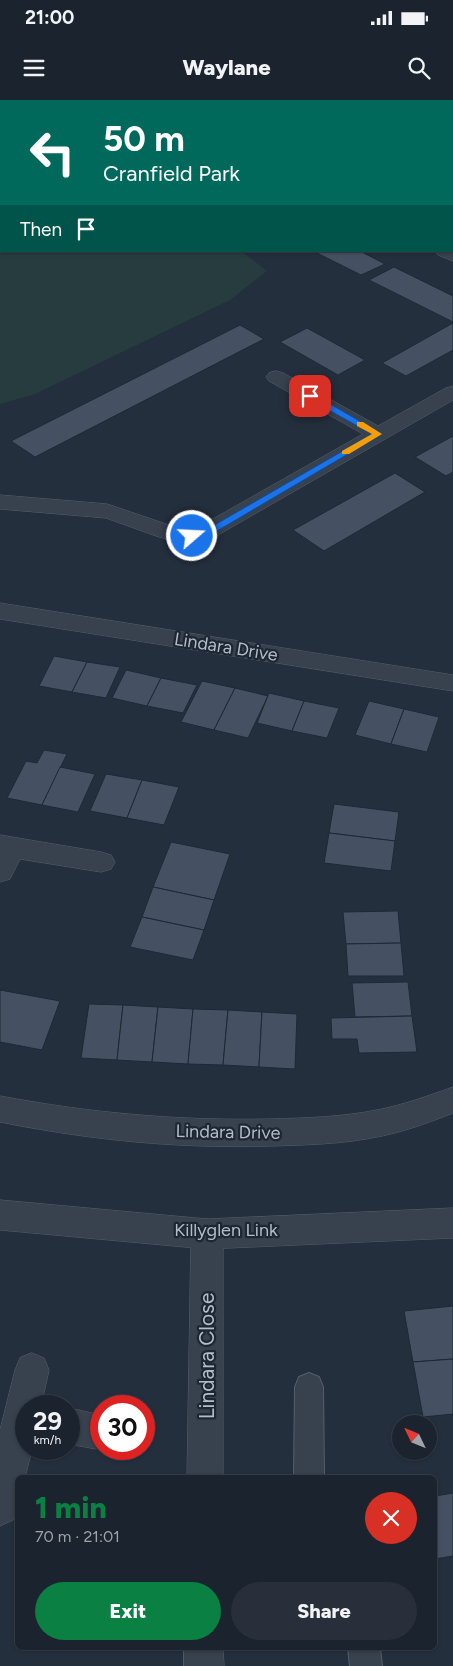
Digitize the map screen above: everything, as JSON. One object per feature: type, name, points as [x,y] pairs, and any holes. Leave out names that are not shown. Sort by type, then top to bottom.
[{"type":"street","points":[[276,377],[378,434]]},
{"type":"street","points":[[0,502],[107,511],[124,515],[174,534],[188,536],[203,534],[453,392]]},
{"type":"street","name":"Lindara Drive","points":[[0,611],[453,683]]},
{"type":"street","points":[[0,872],[6,846],[101,862]]},
{"type":"street","name":"Lindara Drive","points":[[0,1109],[44,1118],[109,1126],[162,1131],[247,1134],[355,1127],[419,1113],[453,1100]]},
{"type":"street","name":"Killyglen Link","points":[[0,1215],[207,1234],[453,1223]]},
{"type":"street","name":"Lindara Close","points":[[205,1475],[207,1234]]},
{"type":"street","points":[[28,1395],[32,1370]]},
{"type":"street","points":[[0,1507],[15,1451]]},
{"type":"street","points":[[204,1650],[204,1666]]},
{"type":"lane","points":[[308,1387],[309,1475]]},
{"type":"lane","points":[[364,1650],[366,1666]]},
{"type":"green space","points":[[0,252],[242,252],[267,271],[230,300],[35,394],[0,404]]},
{"type":"building","points":[[315,252],[362,252],[385,264],[361,275]]},
{"type":"building","points":[[394,267],[453,296],[453,322],[369,280]]},
{"type":"building","points":[[453,323],[453,350],[406,376],[382,363]]},
{"type":"building","points":[[240,325],[264,339],[35,457],[11,441]]},
{"type":"building","points":[[307,328],[365,360],[338,375],[280,342]]},
{"type":"building","points":[[453,436],[453,472],[446,476],[415,457]]},
{"type":"building","points":[[395,473],[425,492],[324,551],[293,530]]},
{"type":"building","points":[[54,656],[87,662],[72,692],[39,686]]},
{"type":"building","points":[[87,662],[120,667],[106,698],[72,692]]},
{"type":"building","points":[[126,670],[161,678],[147,706],[112,698]]},
{"type":"building","points":[[161,678],[197,685],[183,713],[147,706]]},
{"type":"building","points":[[202,681],[235,688],[214,730],[181,722]]},
{"type":"building","points":[[235,688],[268,696],[248,738],[214,730]]},
{"type":"building","points":[[269,693],[304,701],[292,731],[257,723]]},
{"type":"building","points":[[304,701],[339,708],[327,738],[292,731]]},
{"type":"building","points":[[369,701],[404,709],[391,744],[355,735]]},
{"type":"building","points":[[404,709],[439,717],[427,752],[391,744]]},
{"type":"building","points":[[44,750],[67,754],[42,805],[7,798],[26,761],[37,763]]},
{"type":"building","points":[[60,767],[95,774],[78,812],[42,805]]},
{"type":"building","points":[[106,774],[142,780],[127,818],[90,811]]},
{"type":"building","points":[[142,780],[179,787],[164,825],[127,818]]},
{"type":"building","points":[[334,804],[399,812],[395,841],[329,833]]},
{"type":"building","points":[[329,833],[395,841],[391,871],[324,863]]},
{"type":"building","points":[[171,842],[230,854],[214,900],[153,887]]},
{"type":"building","points":[[153,887],[214,900],[204,930],[142,917]]},
{"type":"building","points":[[398,911],[401,943],[346,944],[343,912]]},
{"type":"building","points":[[142,917],[204,930],[193,960],[130,947]]},
{"type":"building","points":[[401,943],[404,976],[348,976],[346,944]]},
{"type":"building","points":[[408,982],[412,1016],[355,1017],[352,983]]},
{"type":"building","points":[[0,990],[60,1001],[42,1050],[0,1042]]},
{"type":"building","points":[[89,1004],[123,1005],[117,1060],[81,1058]]},
{"type":"building","points":[[123,1005],[158,1007],[152,1062],[117,1060]]},
{"type":"building","points":[[158,1007],[193,1009],[188,1064],[152,1062]]},
{"type":"building","points":[[193,1009],[228,1010],[223,1065],[188,1064]]},
{"type":"building","points":[[228,1010],[262,1012],[259,1067],[223,1065]]},
{"type":"building","points":[[262,1012],[297,1014],[295,1069],[259,1067]]},
{"type":"building","points":[[412,1016],[417,1052],[359,1053],[357,1039],[332,1039],[331,1018]]},
{"type":"building","points":[[453,1306],[453,1359],[413,1362],[404,1311]]},
{"type":"building","points":[[453,1359],[453,1414],[423,1415],[413,1362]]},
{"type":"building","points":[[453,1493],[453,1556],[437,1559],[437,1496]]},
{"type":"slow traffic","points":[[346,452],[378,434],[360,424]]},
{"type":"route","points":[[192,536],[214,529],[378,434],[310,396]]}]
